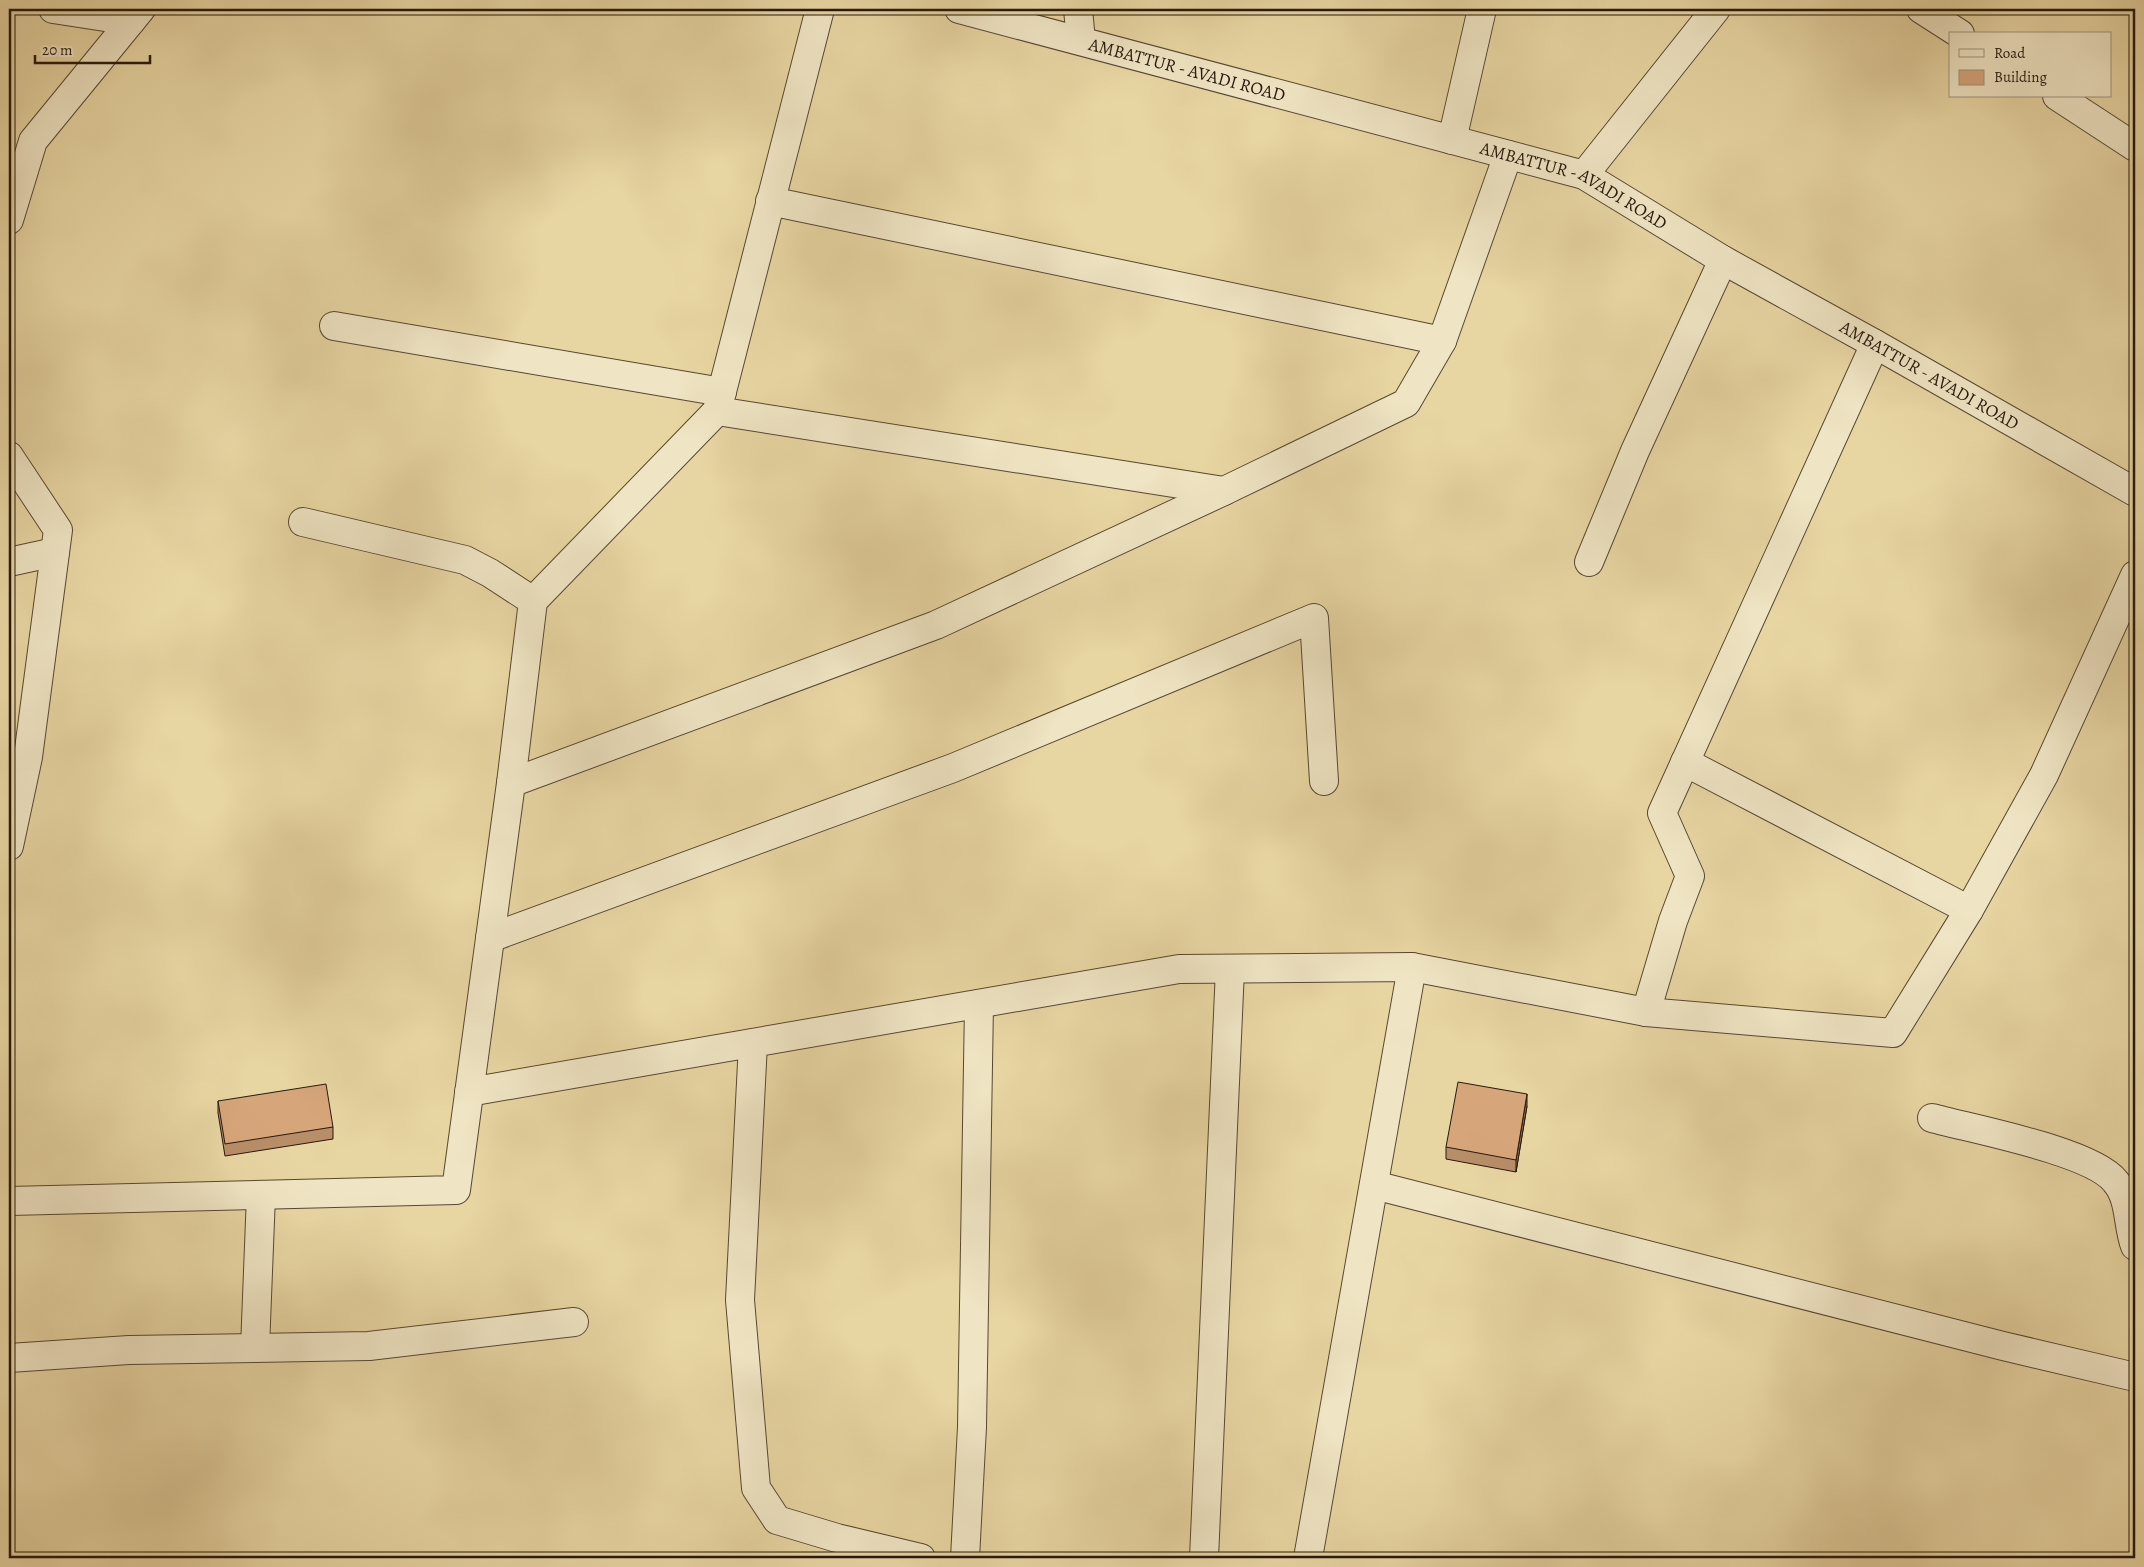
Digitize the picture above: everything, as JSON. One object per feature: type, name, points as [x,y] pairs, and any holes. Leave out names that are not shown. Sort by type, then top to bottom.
[{"type":"street","points":[[53,9],[136,15]]},
{"type":"street","points":[[9,1201],[456,1190],[511,782],[533,601],[720,401],[820,9]]},
{"type":"street","name":"AMBATTUR - AVADI ROAD","points":[[959,9],[1584,175],[1723,260],[2135,492]]},
{"type":"street","points":[[1078,9],[1080,41]]},
{"type":"street","points":[[1452,140],[1482,9]]},
{"type":"street","points":[[1584,175],[1716,9]]},
{"type":"street","points":[[1921,9],[1957,32]]},
{"type":"street","points":[[9,220],[34,141],[136,15]]},
{"type":"street","points":[[2060,98],[2135,147]]},
{"type":"street","points":[[511,782],[936,625],[1224,491],[1406,402],[1442,341],[1508,155]]},
{"type":"street","points":[[770,201],[1442,341]]},
{"type":"street","points":[[1589,562],[1635,451],[1723,260]]},
{"type":"street","points":[[334,326],[720,401],[1224,491]]},
{"type":"street","points":[[1646,1012],[1673,921],[1690,876],[1662,813],[1875,344]]},
{"type":"street","points":[[9,456],[58,530],[29,747],[16,780],[9,846]]},
{"type":"street","points":[[303,522],[464,560],[490,573],[533,601]]},
{"type":"street","points":[[9,562],[55,552]]},
{"type":"street","points":[[469,1092],[1178,969],[1412,967],[1646,1012],[1893,1033],[1968,910],[2044,775],[2135,575]]},
{"type":"street","points":[[490,938],[953,768],[1314,618],[1324,781]]},
{"type":"street","points":[[1685,762],[1968,910]]},
{"type":"street","points":[[1308,1558],[1412,967]]},
{"type":"street","points":[[1204,1558],[1230,969]]},
{"type":"street","points":[[965,1558],[972,1427],[979,1004]]},
{"type":"street","points":[[753,1043],[740,1300],[756,1488],[777,1520],[837,1538],[921,1558]]},
{"type":"street","points":[[1932,1118],[2067,1153],[2099,1168],[2116,1181],[2127,1206],[2135,1246]]},
{"type":"street","points":[[1374,1185],[1993,1344],[2135,1377]]},
{"type":"street","points":[[255,1348],[262,1195]]},
{"type":"street","points":[[9,1358],[129,1350],[370,1346],[574,1322]]},
{"type":"building","points":[[1458,1082],[1527,1094],[1516,1160],[1446,1147]]},
{"type":"building","points":[[326,1084],[333,1127],[225,1144],[218,1101]]}]
